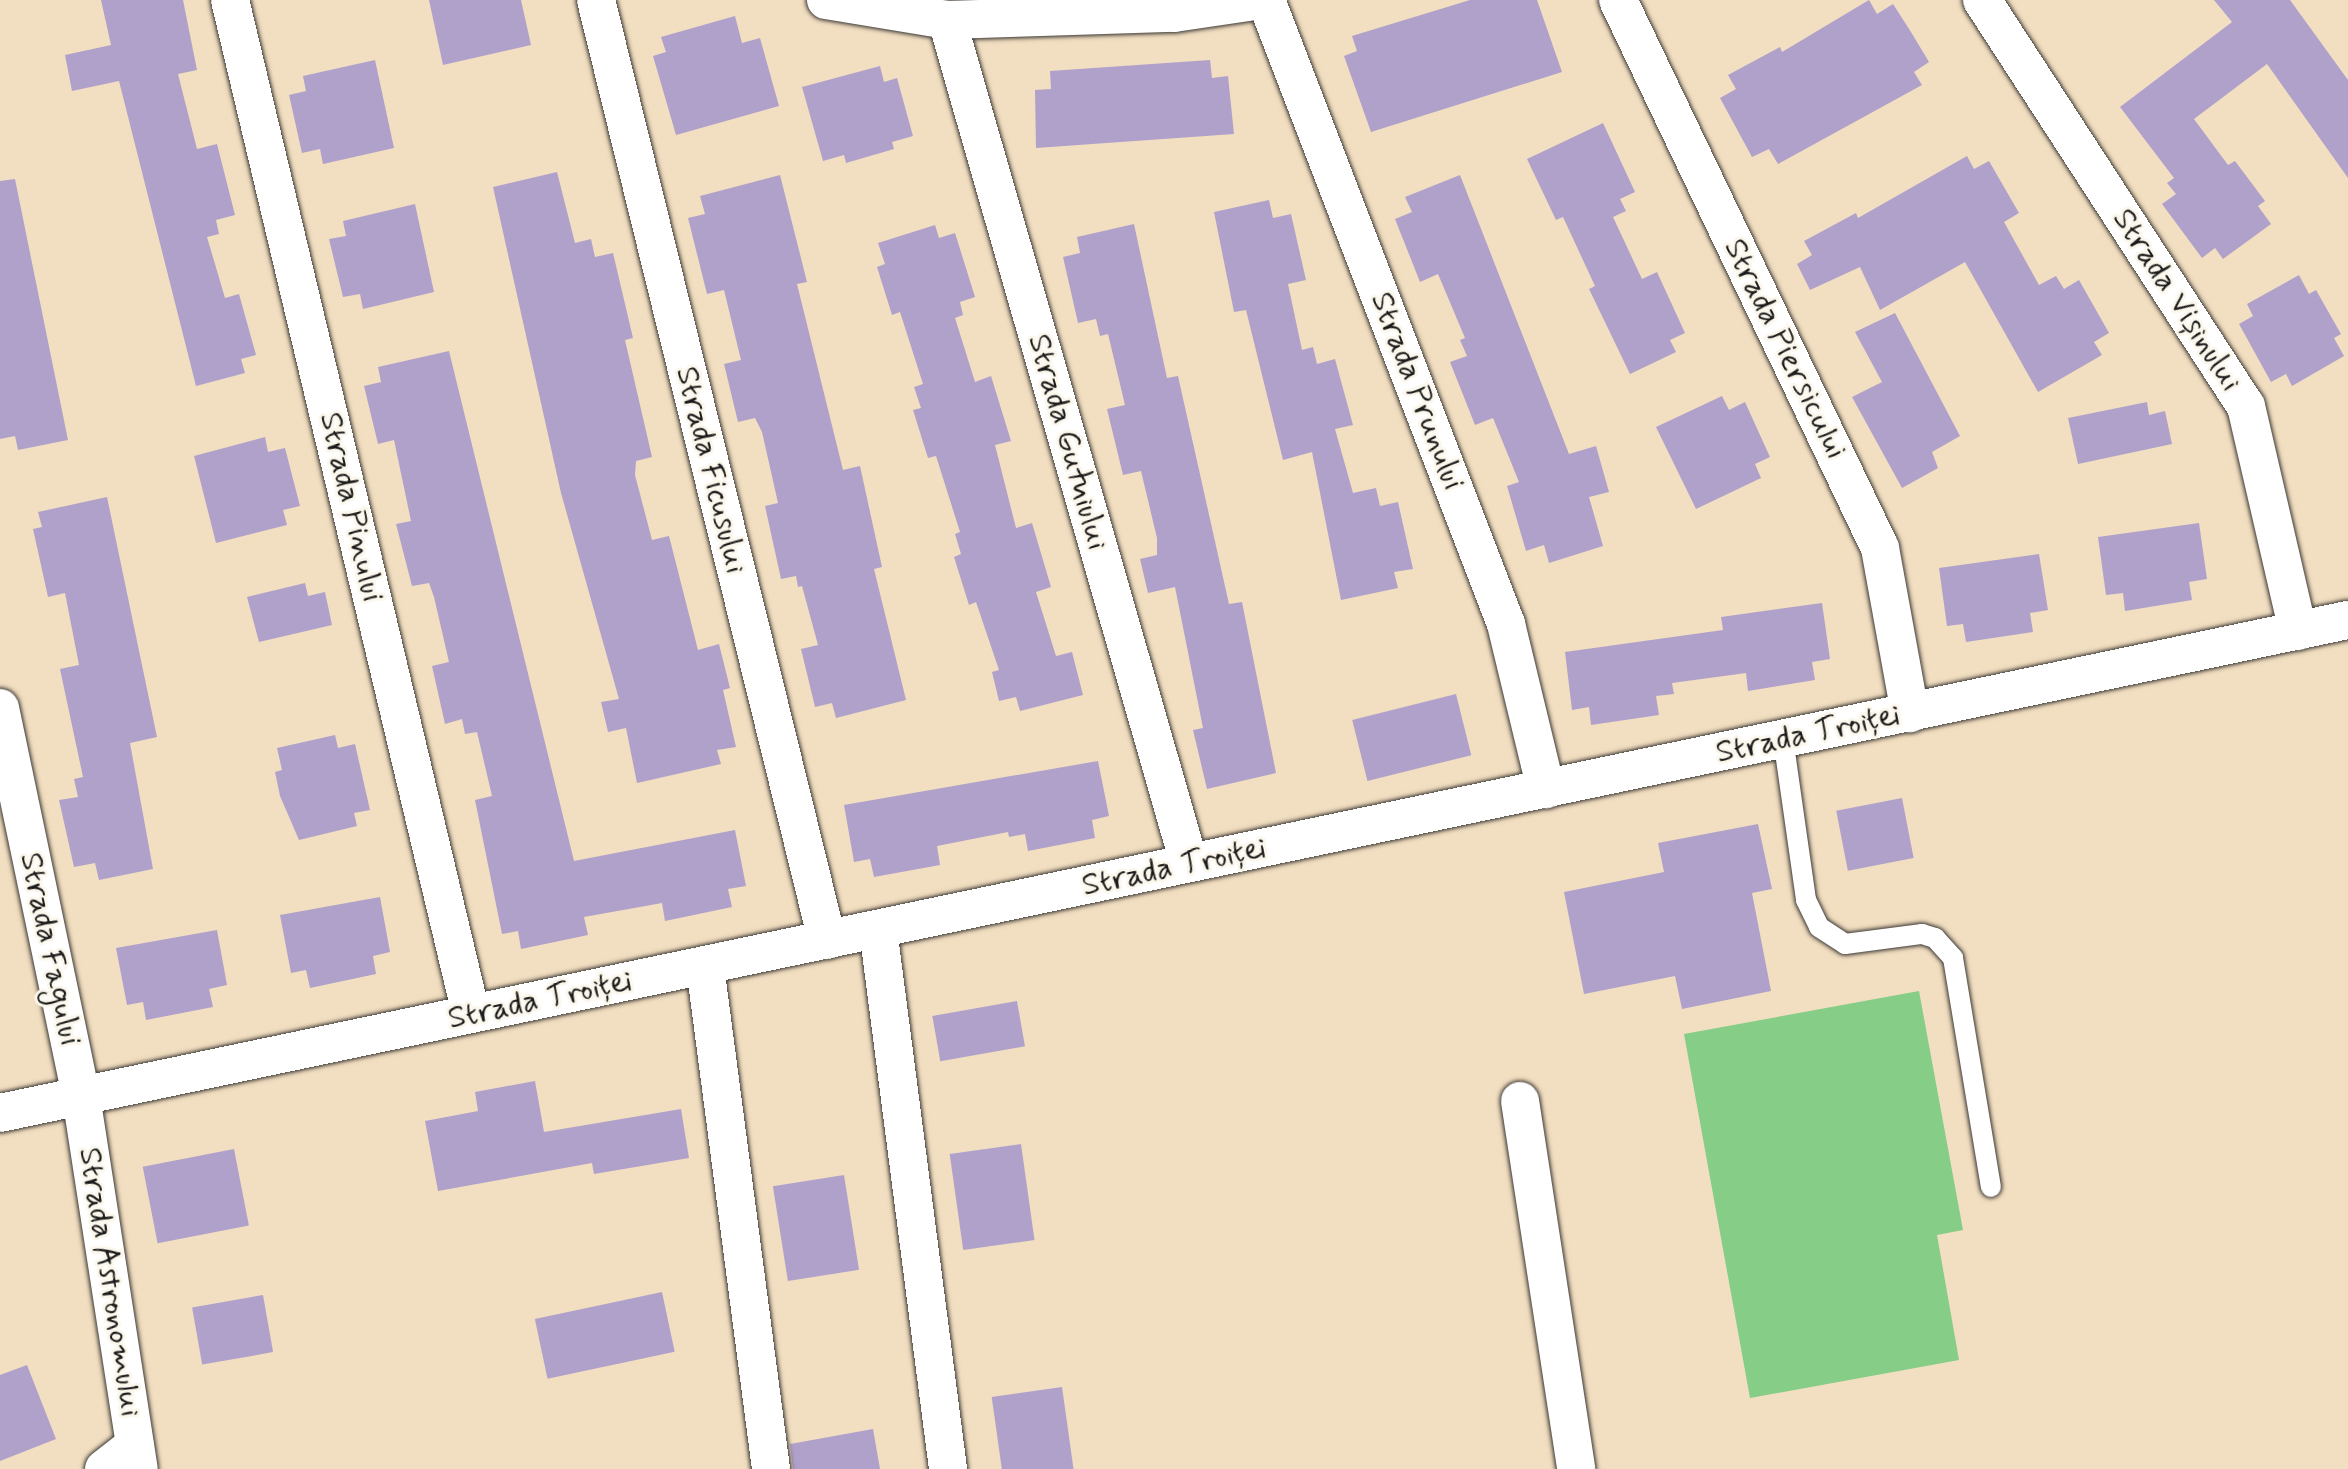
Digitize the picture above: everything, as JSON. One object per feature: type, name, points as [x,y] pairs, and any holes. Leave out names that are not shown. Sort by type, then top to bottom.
[{"type":"street","name":"Strada Pinului","points":[[230,0],[471,1014]]},
{"type":"street","name":"Strada Ficusului","points":[[596,0],[827,940]]},
{"type":"street","points":[[826,0],[947,20],[1174,13],[1264,0]]},
{"type":"street","name":"Strada Prunului","points":[[1264,0],[1506,624],[1546,789]]},
{"type":"street","name":"Strada Piersicului","points":[[1618,0],[1880,548],[1910,713]]},
{"type":"street","name":"Strada Vișinului","points":[[1982,0],[2246,406],[2298,631]]},
{"type":"street","name":"Strada Gutuiului","points":[[947,20],[1189,863]]},
{"type":"street","name":"Strada Troiței","points":[[0,1113],[2348,620]]},
{"type":"street","name":"Strada Fagului","points":[[0,708],[81,1096]]},
{"type":"street","points":[[878,929],[948,1469]]},
{"type":"street","points":[[705,966],[771,1469]]},
{"type":"street","name":"Strada Astronomului","points":[[81,1096],[137,1457]]},
{"type":"street","points":[[1520,1101],[1576,1469]]},
{"type":"street","points":[[104,1469],[137,1457]]},
{"type":"lane","points":[[1783,738],[1806,900],[1819,927],[1845,944],[1922,934],[1935,938],[1953,958],[1991,1187]]},
{"type":"green space","points":[[1919,991],[1963,1230],[1937,1235],[1959,1360],[1750,1398],[1684,1034]]},
{"type":"building","points":[[101,0],[183,0],[197,70],[178,74],[197,149],[217,144],[235,215],[216,220],[219,234],[207,237],[225,298],[239,294],[256,355],[241,359],[245,373],[196,386],[119,81],[72,91],[65,55],[111,45]]},
{"type":"building","points":[[429,0],[521,0],[531,45],[443,65]]},
{"type":"building","points":[[1470,0],[1537,0],[1562,72],[1371,132],[1344,56],[1357,51],[1352,36]]},
{"type":"building","points":[[1869,0],[1877,14],[1893,4],[1911,32],[1929,62],[1914,72],[1922,85],[1778,164],[1769,149],[1752,157],[1720,98],[1736,89],[1728,75],[1780,47],[1782,52]]},
{"type":"building","points":[[2214,0],[2290,0],[2348,80],[2348,178],[2267,64],[2194,119],[2228,165],[2235,161],[2265,201],[2258,206],[2271,224],[2223,259],[2215,248],[2202,258],[2162,204],[2176,194],[2167,183],[2174,178],[2120,107],[2232,22]]},
{"type":"building","points":[[735,16],[742,43],[760,38],[779,106],[676,135],[653,56],[666,52],[661,37]]},
{"type":"building","points":[[375,60],[394,148],[323,164],[320,149],[302,153],[289,95],[306,91],[303,76]]},
{"type":"building","points":[[1210,60],[1212,78],[1228,76],[1234,134],[1036,148],[1035,90],[1051,89],[1050,71]]},
{"type":"building","points":[[880,66],[884,82],[897,78],[913,136],[892,142],[894,149],[846,163],[844,155],[823,161],[802,87]]},
{"type":"building","points":[[1603,123],[1635,192],[1620,199],[1626,211],[1613,217],[1642,279],[1657,272],[1685,333],[1670,340],[1676,352],[1630,374],[1589,289],[1595,286],[1563,217],[1556,220],[1527,159]]},
{"type":"building","points":[[1967,156],[1974,169],[1989,161],[2019,213],[2004,222],[2039,285],[2056,276],[2064,289],[2079,280],[2109,333],[2094,342],[2102,355],[2038,392],[1965,262],[1880,310],[1860,267],[1810,290],[1797,264],[1812,255],[1804,241],[1856,213],[1858,218]]},
{"type":"building","points":[[557,172],[575,243],[591,239],[595,257],[613,253],[633,338],[625,340],[652,457],[636,461],[635,475],[652,540],[669,536],[698,650],[719,644],[730,688],[723,690],[736,747],[717,750],[721,764],[637,783],[626,728],[608,732],[601,702],[619,699],[561,493],[493,187]]},
{"type":"building","points":[[780,175],[807,282],[797,284],[843,470],[860,466],[882,567],[874,569],[906,700],[836,718],[832,703],[815,707],[801,649],[818,645],[802,586],[798,587],[796,576],[781,579],[765,506],[778,503],[762,432],[755,418],[738,422],[724,364],[741,360],[724,290],[707,294],[688,218],[705,214],[700,196]]},
{"type":"building","points":[[1460,175],[1569,454],[1596,446],[1609,492],[1589,497],[1603,546],[1549,563],[1544,545],[1526,551],[1507,486],[1519,482],[1493,418],[1475,425],[1450,362],[1467,356],[1460,340],[1465,338],[1438,274],[1420,282],[1395,219],[1412,212],[1405,197]]},
{"type":"building","points":[[15,179],[68,440],[18,450],[15,436],[0,439],[0,181]]},
{"type":"building","points":[[1269,200],[1273,218],[1291,214],[1306,280],[1288,284],[1302,350],[1313,347],[1317,364],[1335,359],[1353,425],[1335,429],[1353,493],[1376,488],[1380,506],[1398,502],[1413,569],[1394,572],[1398,588],[1341,600],[1312,452],[1283,460],[1246,310],[1234,312],[1214,212]]},
{"type":"building","points":[[415,204],[434,292],[363,309],[360,294],[343,297],[329,239],[346,236],[343,221]]},
{"type":"building","points":[[1134,224],[1167,378],[1178,376],[1229,604],[1242,602],[1276,773],[1207,789],[1193,730],[1203,728],[1175,587],[1148,593],[1140,559],[1157,555],[1157,538],[1141,471],[1123,475],[1107,409],[1125,405],[1108,334],[1100,336],[1096,319],[1078,323],[1063,257],[1080,253],[1077,237]]},
{"type":"building","points":[[935,225],[939,238],[955,233],[975,297],[960,302],[963,315],[955,318],[975,382],[991,376],[1011,441],[995,445],[1016,528],[1032,523],[1051,587],[1036,592],[1056,656],[1072,652],[1083,695],[1020,711],[1016,697],[999,701],[992,672],[999,670],[976,602],[969,605],[954,557],[961,554],[955,534],[960,532],[936,456],[928,458],[913,410],[921,408],[914,387],[923,384],[900,312],[892,315],[877,267],[885,264],[878,243]]},
{"type":"building","points":[[2299,275],[2309,294],[2316,290],[2341,334],[2334,338],[2344,356],[2292,386],[2286,374],[2271,382],[2239,324],[2253,316],[2247,304]]},
{"type":"building","points":[[1895,313],[1960,436],[1932,452],[1938,468],[1902,488],[1852,397],[1882,382],[1855,332]]},
{"type":"building","points":[[449,351],[574,861],[735,830],[746,886],[728,889],[732,907],[665,921],[662,903],[584,917],[588,935],[521,949],[518,931],[502,934],[475,800],[492,796],[477,732],[465,734],[462,719],[445,724],[432,666],[449,662],[434,597],[429,583],[412,586],[396,524],[411,521],[394,440],[378,444],[364,386],[381,382],[378,367]]},
{"type":"building","points":[[1722,396],[1729,410],[1745,402],[1770,457],[1755,464],[1761,478],[1696,509],[1656,427]]},
{"type":"building","points":[[2147,402],[2149,415],[2165,411],[2172,444],[2078,464],[2068,418]]},
{"type":"building","points":[[265,437],[268,452],[285,448],[300,506],[283,510],[287,525],[216,543],[194,456]]},
{"type":"building","points":[[107,497],[157,737],[130,743],[153,869],[99,880],[95,863],[74,867],[59,800],[78,797],[74,779],[83,777],[60,669],[79,665],[65,593],[48,597],[33,529],[42,527],[38,512]]},
{"type":"building","points":[[2199,523],[2207,579],[2189,582],[2192,600],[2125,611],[2123,593],[2106,595],[2098,537]]},
{"type":"building","points":[[2039,554],[2048,610],[2030,613],[2033,632],[1966,642],[1963,624],[1947,626],[1939,568]]},
{"type":"building","points":[[305,583],[308,596],[325,592],[332,625],[259,642],[247,597]]},
{"type":"building","points":[[1822,603],[1830,659],[1812,662],[1815,680],[1748,691],[1746,673],[1672,683],[1674,694],[1656,696],[1659,715],[1591,725],[1589,707],[1572,710],[1565,652],[1723,630],[1721,617]]},
{"type":"building","points":[[1456,694],[1471,755],[1367,781],[1352,720]]},
{"type":"building","points":[[335,735],[338,748],[355,744],[370,810],[354,813],[357,826],[299,840],[280,796],[275,772],[282,770],[277,748]]},
{"type":"building","points":[[1098,761],[1109,816],[1092,820],[1095,838],[1028,851],[1025,834],[1009,837],[1008,832],[937,846],[940,865],[874,877],[870,859],[854,862],[844,805]]},
{"type":"building","points":[[1902,798],[1914,858],[1848,871],[1836,811]]},
{"type":"building","points":[[1758,824],[1772,889],[1752,893],[1771,991],[1682,1009],[1675,976],[1584,994],[1564,892],[1664,872],[1658,843]]},
{"type":"building","points":[[380,897],[390,952],[373,956],[376,974],[310,988],[306,970],[291,973],[280,915]]},
{"type":"building","points":[[217,930],[227,985],[209,989],[213,1007],[146,1020],[143,1002],[127,1005],[116,948]]},
{"type":"building","points":[[1017,1001],[1025,1046],[940,1061],[932,1016]]},
{"type":"building","points":[[535,1081],[544,1132],[681,1109],[689,1158],[594,1174],[592,1163],[438,1191],[425,1121],[478,1111],[475,1092]]},
{"type":"building","points":[[1021,1144],[1034,1240],[963,1250],[950,1154]]},
{"type":"building","points":[[234,1149],[249,1226],[158,1243],[143,1167]]},
{"type":"building","points":[[844,1175],[859,1270],[788,1281],[773,1186]]},
{"type":"building","points":[[662,1292],[675,1352],[548,1379],[535,1319]]},
{"type":"building","points":[[263,1295],[273,1352],[202,1365],[192,1308]]},
{"type":"building","points":[[27,1365],[56,1439],[0,1461],[0,1375]]},
{"type":"building","points":[[1062,1387],[1074,1469],[1002,1469],[992,1397]]},
{"type":"building","points":[[873,1429],[880,1469],[793,1469],[790,1444]]}]
